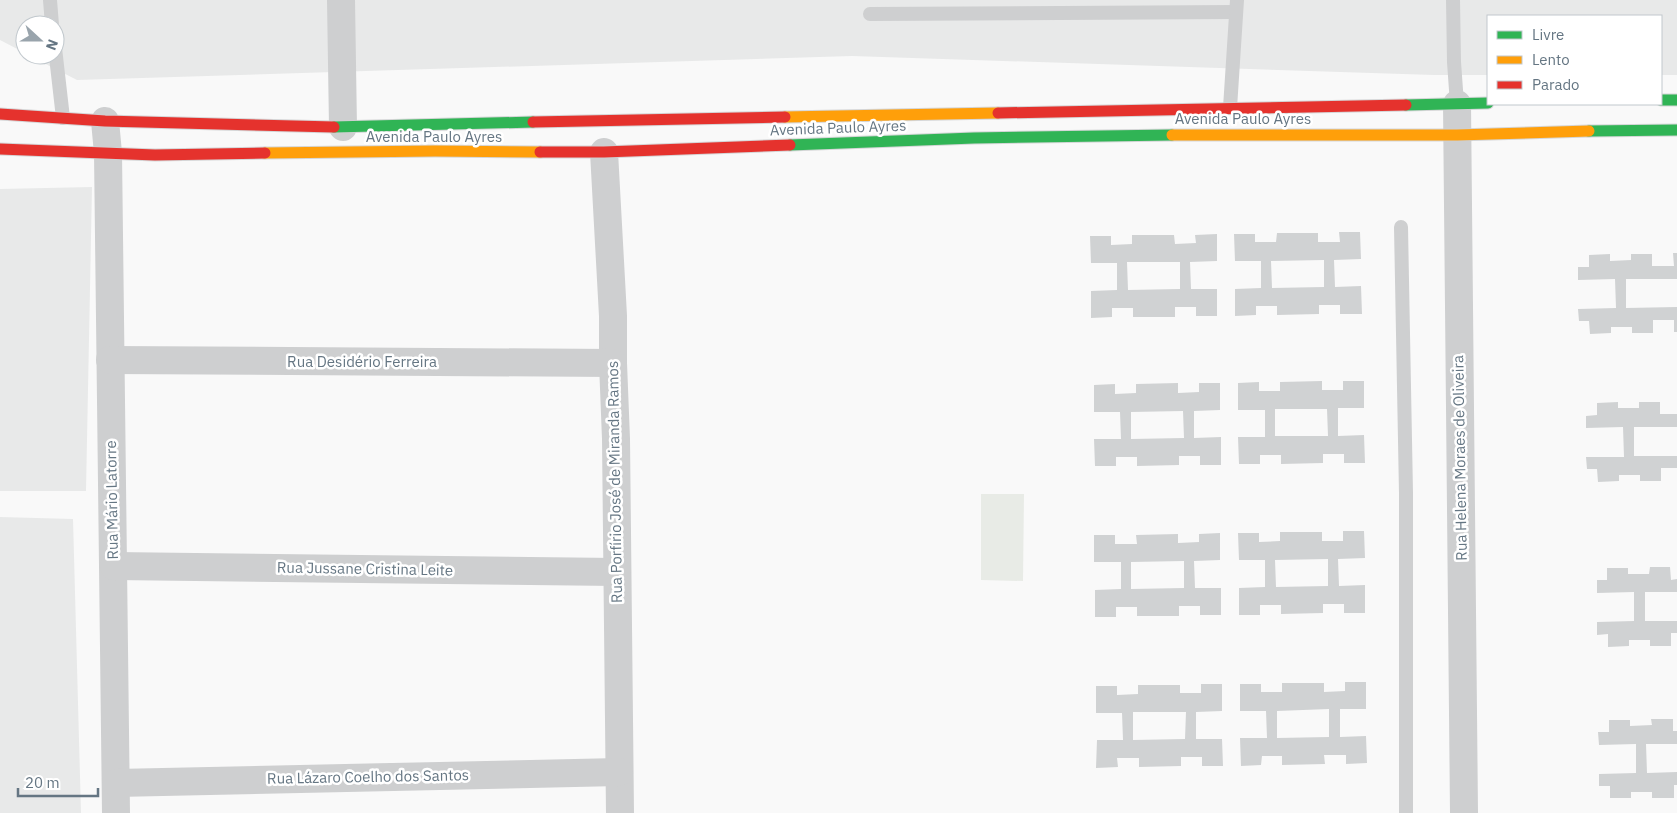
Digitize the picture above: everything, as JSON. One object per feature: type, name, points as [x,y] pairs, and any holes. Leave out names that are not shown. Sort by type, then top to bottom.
[{"type":"main road","points":[[1662,100],[1677,100]]},
{"type":"main road","name":"Avenida Paulo Ayres","points":[[0,149],[155,155],[435,151],[610,141],[964,138],[1487,103]]},
{"type":"main road","name":"Avenida Paulo Ayres","points":[[0,114],[105,121],[343,126],[672,119],[1231,121],[1457,135],[1550,131],[1677,130]]},
{"type":"main road","points":[[610,141],[626,127],[672,119]]},
{"type":"street","points":[[341,0],[343,126]]},
{"type":"street","name":"Rua Helena Moraes de Oliveira","points":[[1457,104],[1464,813]]},
{"type":"street","name":"Rua Mário Latorre","points":[[105,121],[108,153],[116,813]]},
{"type":"street","name":"Rua Porfírio José de Miranda Ramos","points":[[610,141],[616,439],[620,813]]},
{"type":"street","points":[[78,152],[98,172],[108,188]]},
{"type":"street","name":"Rua Desidério Ferreira","points":[[110,360],[613,363]]},
{"type":"street","name":"Rua Jussane Cristina Leite","points":[[114,566],[617,572]]},
{"type":"street","name":"Rua Lázaro Coelho dos Santos","points":[[116,783],[619,772]]},
{"type":"lane","points":[[50,0],[51,15]]},
{"type":"lane","points":[[1454,0],[1454,62],[1457,104]]},
{"type":"lane","points":[[870,14],[1237,6],[1231,121]]},
{"type":"lane","points":[[57,65],[63,118]]},
{"type":"lane","points":[[1401,227],[1406,493],[1406,813]]},
{"type":"shaded area","points":[[0,0],[1677,0],[1677,75],[1662,75],[1662,15],[1487,15],[1487,75],[1434,75],[852,56],[77,80],[48,65],[65,65],[65,15],[15,15],[15,48],[0,40]]},
{"type":"shaded area","points":[[92,187],[86,491],[0,491],[0,189]]},
{"type":"shaded area","points":[[981,494],[1024,494],[1023,581],[981,580]]},
{"type":"shaded area","points":[[0,517],[73,519],[81,813],[0,813]]},
{"type":"building","points":[[1339,232],[1360,232],[1361,259],[1334,260],[1335,287],[1361,286],[1362,314],[1340,314],[1340,305],[1319,305],[1319,314],[1277,315],[1277,306],[1256,306],[1256,315],[1235,316],[1235,289],[1261,288],[1261,261],[1235,261],[1234,234],[1255,234],[1255,242],[1276,242],[1277,233],[1318,233],[1318,242],[1340,242]],"holes":[[[1324,260],[1324,287],[1272,288],[1271,261]]]},
{"type":"building","points":[[1217,234],[1217,261],[1190,262],[1191,289],[1217,289],[1217,316],[1196,316],[1196,307],[1175,307],[1175,317],[1133,317],[1133,308],[1112,308],[1112,317],[1091,318],[1091,291],[1117,290],[1117,263],[1091,263],[1090,236],[1111,236],[1111,245],[1132,244],[1132,235],[1174,235],[1175,244],[1196,243],[1195,235]],"holes":[[[1127,262],[1180,262],[1180,289],[1128,290]]]},
{"type":"building","points":[[1673,253],[1677,253],[1677,279],[1626,279],[1626,308],[1677,307],[1677,332],[1674,332],[1674,320],[1653,320],[1653,333],[1632,333],[1632,327],[1611,327],[1611,333],[1590,334],[1589,321],[1579,321],[1578,309],[1616,308],[1615,279],[1578,280],[1578,267],[1589,267],[1589,255],[1610,254],[1610,261],[1631,260],[1631,254],[1652,254],[1652,266],[1674,266]]},
{"type":"building","points":[[1322,381],[1322,390],[1343,390],[1343,381],[1364,381],[1364,408],[1338,408],[1338,436],[1364,435],[1365,463],[1344,463],[1344,454],[1323,454],[1323,463],[1281,464],[1281,455],[1260,455],[1260,464],[1239,464],[1238,437],[1265,437],[1265,410],[1238,410],[1238,383],[1259,382],[1259,391],[1280,391],[1280,382]],"holes":[[[1275,409],[1327,409],[1328,436],[1275,436]]]},
{"type":"building","points":[[1178,383],[1178,393],[1199,392],[1199,383],[1220,383],[1220,410],[1194,411],[1194,438],[1221,437],[1221,465],[1200,465],[1200,456],[1179,456],[1179,465],[1137,466],[1137,457],[1116,457],[1116,466],[1095,466],[1094,439],[1121,439],[1120,412],[1094,412],[1094,385],[1115,384],[1115,394],[1136,393],[1136,384]],"holes":[[[1183,411],[1184,438],[1131,439],[1131,412]]]},
{"type":"building","points":[[1618,402],[1618,408],[1639,408],[1639,402],[1660,402],[1660,414],[1677,414],[1677,427],[1634,427],[1634,456],[1677,456],[1677,468],[1661,468],[1661,481],[1640,481],[1640,475],[1619,475],[1619,481],[1598,482],[1597,469],[1587,469],[1586,457],[1624,457],[1623,427],[1586,428],[1586,416],[1597,415],[1597,403]]},
{"type":"building","points":[[1343,531],[1364,531],[1365,558],[1338,559],[1339,586],[1365,585],[1365,613],[1344,613],[1344,604],[1323,604],[1323,613],[1281,614],[1281,605],[1260,605],[1260,615],[1239,615],[1239,588],[1265,587],[1265,560],[1239,560],[1238,533],[1259,533],[1259,542],[1280,541],[1280,532],[1322,532],[1322,541],[1343,541]],"holes":[[[1328,559],[1328,586],[1276,587],[1275,560]]]},
{"type":"building","points":[[1220,533],[1220,560],[1194,561],[1195,588],[1221,588],[1221,615],[1200,615],[1200,606],[1179,606],[1179,616],[1137,616],[1137,607],[1116,607],[1116,617],[1095,617],[1095,590],[1121,589],[1121,562],[1094,562],[1094,535],[1115,535],[1115,544],[1137,544],[1136,535],[1178,534],[1178,543],[1199,542],[1199,534]],"holes":[[[1184,561],[1184,588],[1131,589],[1131,562]]]},
{"type":"building","points":[[1650,567],[1670,567],[1671,580],[1677,579],[1677,592],[1645,592],[1645,621],[1677,621],[1677,633],[1671,633],[1671,646],[1650,646],[1650,640],[1629,640],[1629,646],[1608,647],[1608,634],[1597,635],[1597,622],[1634,621],[1634,592],[1597,593],[1597,580],[1607,580],[1607,568],[1628,568],[1628,574],[1649,574]]},
{"type":"building","points":[[1345,682],[1366,682],[1366,709],[1340,709],[1340,737],[1366,736],[1367,763],[1346,764],[1346,755],[1324,755],[1325,764],[1282,765],[1282,756],[1262,756],[1261,765],[1241,766],[1240,738],[1267,738],[1266,711],[1240,711],[1240,684],[1261,684],[1261,692],[1282,692],[1282,683],[1324,683],[1324,692],[1345,691]],"holes":[[[1329,709],[1329,737],[1277,738],[1277,711]]]},
{"type":"building","points":[[1201,684],[1222,684],[1222,711],[1196,712],[1196,739],[1222,739],[1223,766],[1202,766],[1202,757],[1181,757],[1181,766],[1139,767],[1139,758],[1117,758],[1118,767],[1096,768],[1097,740],[1123,740],[1122,713],[1096,713],[1096,686],[1117,686],[1117,695],[1138,694],[1138,685],[1180,685],[1180,693],[1201,693]],"holes":[[[1133,712],[1186,712],[1185,739],[1133,740]]]},
{"type":"building","points":[[1651,719],[1673,719],[1673,731],[1677,731],[1677,744],[1646,744],[1647,773],[1677,772],[1674,798],[1652,798],[1652,792],[1631,792],[1631,798],[1610,798],[1610,786],[1599,786],[1599,774],[1636,773],[1636,744],[1599,745],[1598,732],[1609,732],[1609,720],[1630,720],[1630,726],[1652,725]]},
{"type":"traffic: fast","points":[[1662,100],[1677,100]]},
{"type":"traffic: fast","points":[[1406,105],[1487,103]]},
{"type":"traffic: fast","points":[[334,127],[533,122]]},
{"type":"traffic: fast","points":[[1589,131],[1677,130]]},
{"type":"traffic: fast","points":[[790,145],[974,138],[1172,135]]},
{"type":"traffic: slow","points":[[785,117],[998,113]]},
{"type":"traffic: slow","points":[[1172,135],[1457,135],[1589,131]]},
{"type":"traffic: slow","points":[[265,153],[540,152]]},
{"type":"traffic: jam","points":[[998,113],[1406,105]]},
{"type":"traffic: jam","points":[[0,114],[105,121],[334,127]]},
{"type":"traffic: jam","points":[[533,122],[785,117]]},
{"type":"traffic: jam","points":[[540,152],[604,152],[790,145]]},
{"type":"traffic: jam","points":[[0,149],[155,155],[265,153]]}]
